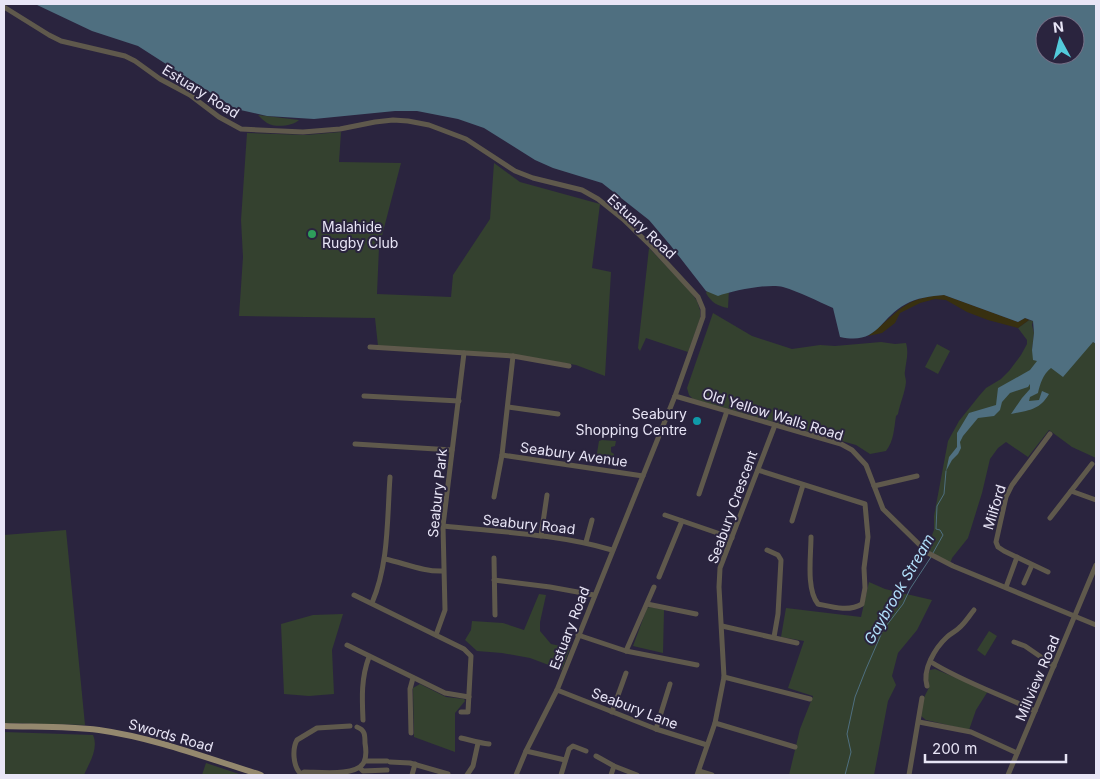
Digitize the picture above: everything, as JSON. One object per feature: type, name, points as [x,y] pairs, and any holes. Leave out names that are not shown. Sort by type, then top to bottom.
[{"type":"main road","name":"Swords Road","points":[[4,726],[99,730],[144,738],[261,775]]},
{"type":"street","name":"Estuary Road","points":[[4,7],[49,36],[61,41],[125,56],[135,61],[160,79],[190,95],[219,117],[241,128],[298,132],[320,131],[393,120],[429,126],[466,139],[513,170],[590,194],[623,220],[647,243],[690,288],[701,303],[703,318],[701,327],[675,396],[557,690],[516,775]]},
{"type":"street","points":[[370,347],[513,356],[569,366]]},
{"type":"street","name":"Seabury Park","points":[[436,635],[445,610],[443,526],[464,353]]},
{"type":"street","points":[[494,497],[502,455],[513,356]]},
{"type":"street","points":[[364,396],[459,401]]},
{"type":"street","name":"Old Yellow Walls Road","points":[[675,396],[842,444],[852,450],[866,465],[882,509],[932,555],[1096,625]]},
{"type":"street","points":[[508,407],[558,414]]},
{"type":"street","points":[[700,494],[726,411]]},
{"type":"street","name":"Seabury Crescent","points":[[698,773],[715,723],[724,677],[719,588],[720,568],[775,425]]},
{"type":"street","name":"Milford","points":[[1048,572],[1004,551],[998,547],[996,542],[1006,497],[1012,485],[1050,434]]},
{"type":"street","points":[[1040,435],[1046,439]]},
{"type":"street","points":[[355,444],[452,450]]},
{"type":"street","name":"Seabury Avenue","points":[[502,455],[643,476]]},
{"type":"street","points":[[1050,518],[1092,464]]},
{"type":"street","points":[[758,470],[865,504],[868,537],[864,568],[865,588],[862,604],[852,608],[839,608],[818,604],[813,599],[812,537]]},
{"type":"street","points":[[874,486],[917,476]]},
{"type":"street","points":[[372,603],[379,588],[385,559],[390,477]]},
{"type":"street","points":[[792,521],[803,484]]},
{"type":"street","points":[[1071,490],[1096,500]]},
{"type":"street","points":[[541,536],[546,495]]},
{"type":"street","points":[[665,515],[732,538]]},
{"type":"street","points":[[586,542],[592,520]]},
{"type":"street","points":[[659,577],[682,521]]},
{"type":"street","name":"Seabury Road","points":[[443,526],[586,542],[612,550]]},
{"type":"street","points":[[767,550],[778,554],[781,560],[778,614],[774,637]]},
{"type":"street","points":[[1006,587],[1017,557]]},
{"type":"street","points":[[494,558],[494,615]]},
{"type":"street","points":[[385,559],[408,564],[430,572],[443,571]]},
{"type":"street","points":[[1024,583],[1032,565]]},
{"type":"street","name":"Millview Road","points":[[1008,775],[1096,565]]},
{"type":"street","points":[[494,580],[594,595]]},
{"type":"street","points":[[626,650],[654,587]]},
{"type":"street","points":[[354,594],[464,649],[471,656],[468,712],[461,712]]},
{"type":"street","points":[[647,604],[696,614]]},
{"type":"street","points":[[927,686],[926,675],[930,662],[940,645],[959,628],[974,610]]},
{"type":"street","points":[[722,626],[797,643]]},
{"type":"street","points":[[578,635],[626,650],[697,666]]},
{"type":"street","points":[[1014,642],[1025,646],[1054,666]]},
{"type":"street","points":[[347,645],[445,693],[469,697]]},
{"type":"street","points":[[363,720],[362,687],[364,671],[369,657]]},
{"type":"street","points":[[930,662],[948,673],[984,687],[1035,711]]},
{"type":"street","points":[[612,712],[626,673]]},
{"type":"street","points":[[724,677],[810,699]]},
{"type":"street","points":[[411,733],[410,689],[413,678]]},
{"type":"street","points":[[656,729],[670,684]]},
{"type":"street","name":"Seabury Lane","points":[[557,690],[656,729],[707,745]]},
{"type":"street","points":[[909,775],[922,698]]},
{"type":"street","points":[[919,722],[971,732],[1017,753]]},
{"type":"street","points":[[715,723],[795,747]]},
{"type":"street","points":[[350,726],[317,728],[297,740],[294,750],[296,769],[300,775],[304,772],[348,772],[360,768],[365,761],[366,755],[364,733],[363,730],[357,727]]},
{"type":"street","points":[[461,738],[488,744]]},
{"type":"street","points":[[467,775],[473,766],[478,743]]},
{"type":"street","points":[[561,775],[569,749],[573,746],[586,751]]},
{"type":"street","points":[[526,751],[565,760]]},
{"type":"street","points":[[596,756],[614,766],[637,775]]},
{"type":"street","points":[[365,761],[415,764],[439,773],[448,774]]},
{"type":"street","points":[[412,775],[415,764]]},
{"type":"street","points":[[611,775],[614,766]]},
{"type":"street","points":[[360,768],[363,771],[387,770]]},
{"type":"street","points":[[698,773],[712,775]]},
{"type":"green space","points":[[258,115],[299,120],[288,125],[270,125]]},
{"type":"green space","points":[[341,132],[339,162],[401,163],[379,247],[377,294],[451,297],[453,275],[490,219],[494,163],[520,182],[600,204],[592,268],[611,272],[605,376],[576,365],[517,355],[378,346],[375,318],[239,316],[243,257],[241,220],[247,133],[306,135]]},
{"type":"green space","points":[[649,248],[691,292],[697,301],[700,319],[688,352],[646,338],[640,351],[638,348]]},
{"type":"green space","points":[[729,289],[728,308],[715,303],[706,293],[707,291]]},
{"type":"green space","points":[[713,313],[752,336],[792,349],[820,345],[835,346],[881,342],[906,343],[906,382],[896,416],[892,439],[886,451],[870,454],[856,445],[693,399],[689,395],[687,388]]},
{"type":"green space","points":[[1029,320],[1033,321],[1032,350],[1093,342],[1096,344],[1096,458],[1072,447],[1049,430],[1028,457],[1006,442],[998,448],[990,459],[968,538],[952,558],[950,564],[926,551],[934,530],[934,516],[948,441],[959,421],[979,396],[986,388],[1001,379],[1021,355],[1027,340],[1018,328]]},
{"type":"green space","points":[[937,344],[950,351],[938,374],[925,367]]},
{"type":"green space","points":[[599,441],[616,441],[615,446],[611,447],[611,452],[614,454],[613,462],[596,459]]},
{"type":"green space","points":[[66,530],[85,725],[4,723],[4,535]]},
{"type":"green space","points":[[869,582],[885,589],[932,600],[917,630],[898,653],[892,676],[896,685],[888,701],[874,775],[789,775],[800,729],[813,696],[788,688],[804,641],[781,637],[786,608],[861,617]]},
{"type":"green space","points":[[539,594],[546,595],[540,631],[551,644],[570,648],[562,670],[530,658],[477,651],[465,640],[471,630],[472,621],[503,623],[524,630]]},
{"type":"green space","points":[[647,608],[664,610],[663,653],[633,646]]},
{"type":"green space","points":[[343,614],[332,650],[334,694],[309,696],[284,694],[281,624],[313,615]]},
{"type":"green space","points":[[989,631],[997,636],[985,656],[977,650]]},
{"type":"green space","points":[[935,669],[988,691],[976,710],[969,730],[926,720],[921,716],[923,700],[929,686],[927,677],[930,670]]},
{"type":"green space","points":[[420,684],[446,697],[464,699],[465,701],[455,713],[455,752],[414,737],[413,688]]},
{"type":"green space","points":[[4,732],[93,735],[95,740],[94,751],[84,775],[4,775]]},
{"type":"green space","points":[[206,763],[242,775],[202,775]]},
{"type":"sand","points":[[944,295],[1018,322],[1025,318],[1029,320],[1018,328],[967,312],[946,300],[935,299],[920,303],[900,313],[895,323],[882,333],[868,336],[909,303],[930,296]]},
{"type":"water","points":[[35,4],[1096,4],[1096,344],[1093,342],[1063,377],[1051,368],[1048,370],[1042,379],[1038,393],[1030,397],[1029,401],[1039,400],[1042,391],[1049,394],[1037,407],[1011,414],[1030,389],[1030,384],[1028,387],[1010,393],[994,416],[978,418],[963,436],[960,442],[961,448],[946,471],[949,457],[957,447],[957,433],[969,413],[996,405],[998,388],[1030,370],[1037,361],[1033,360],[1032,350],[1033,321],[1025,318],[1018,322],[944,295],[919,299],[906,304],[871,334],[853,338],[840,337],[833,308],[789,289],[777,286],[760,287],[718,296],[706,291],[649,220],[602,183],[553,168],[535,160],[484,128],[458,119],[417,111],[395,111],[314,119],[267,116],[236,109],[138,46],[92,31]]},
{"type":"waterway","name":"Gaybrook Stream","points":[[933,553],[943,535],[940,530],[936,529],[937,506],[944,494],[946,471]]},
{"type":"waterway","name":"Gaybrook Stream","points":[[845,775],[851,752],[847,734],[855,697],[866,669],[883,630],[903,604],[910,589],[931,557]]},
{"type":"place","name":"Malahide Rugby Club","points":[[312,234]]},
{"type":"place","name":"Seabury Shopping Centre","points":[[697,421]]}]
